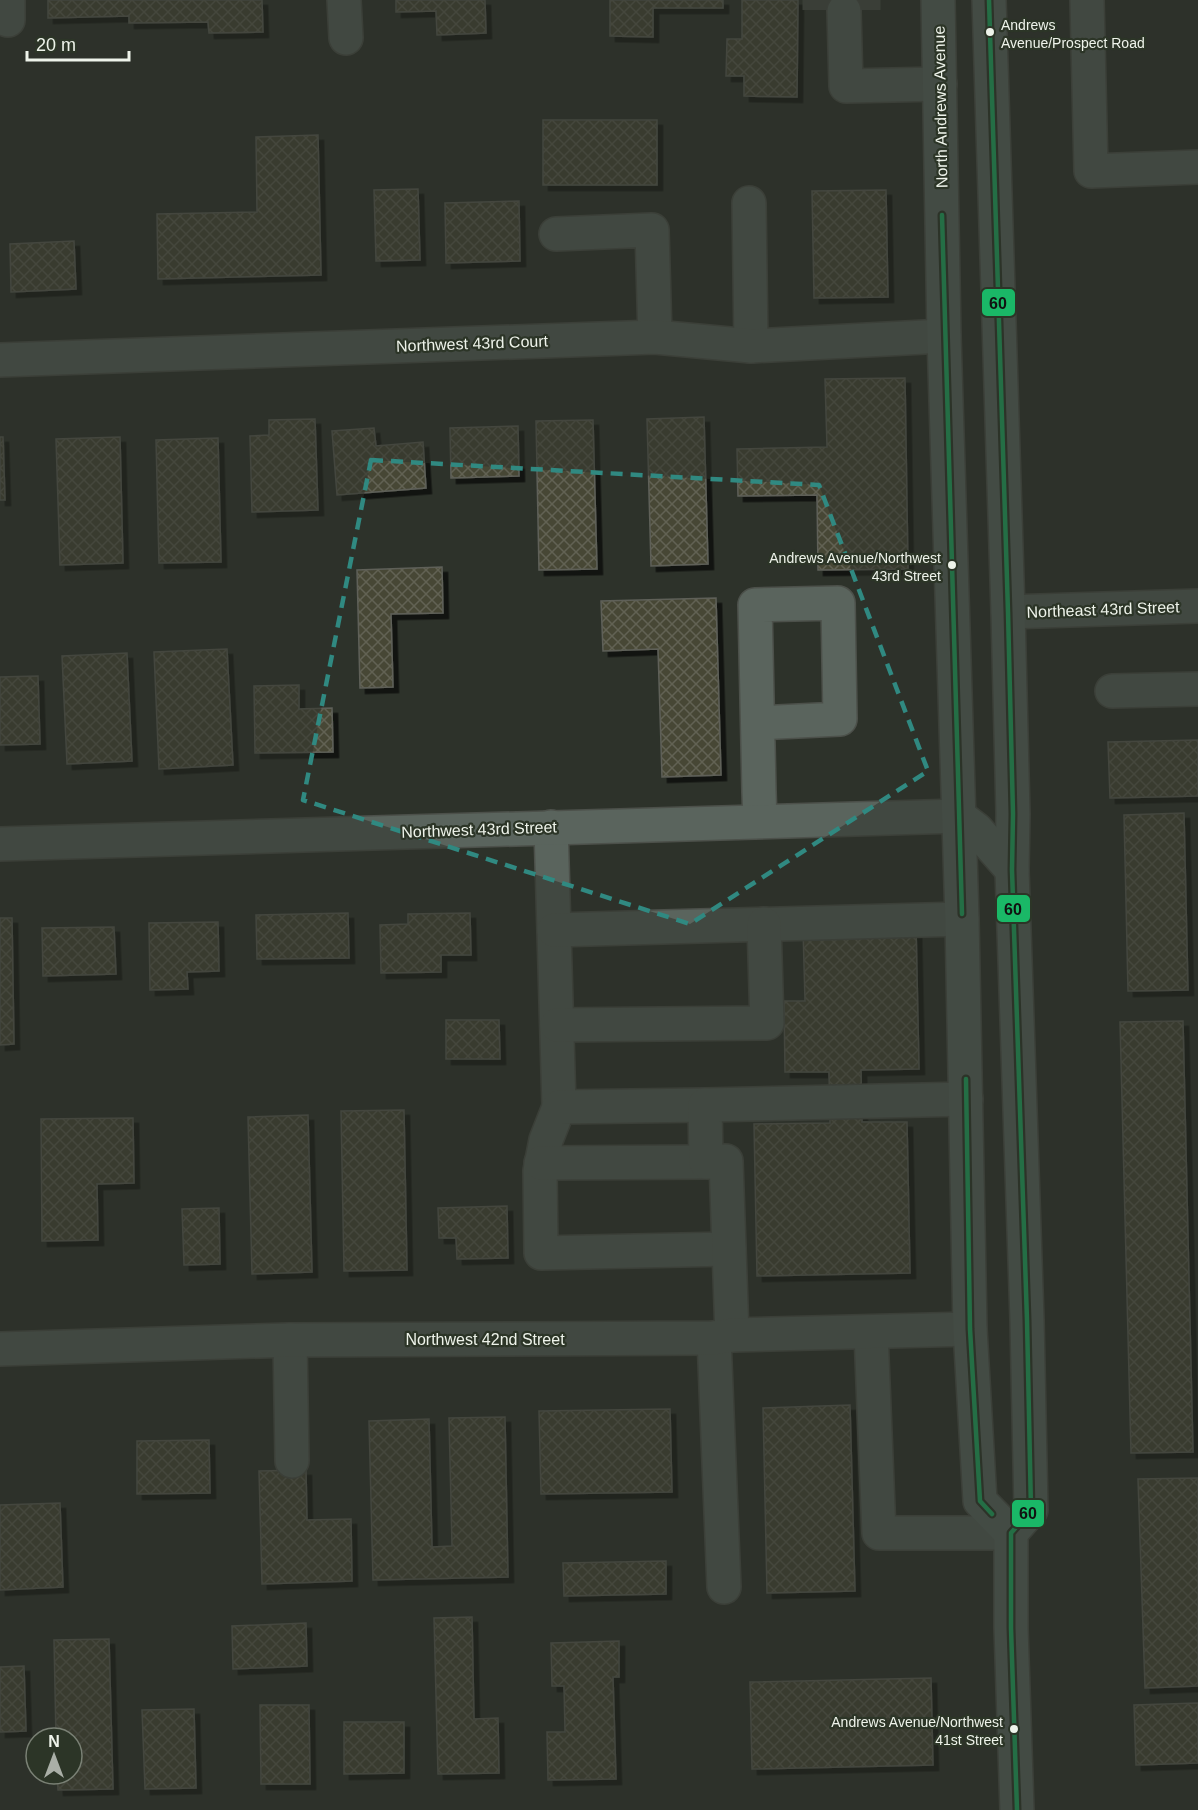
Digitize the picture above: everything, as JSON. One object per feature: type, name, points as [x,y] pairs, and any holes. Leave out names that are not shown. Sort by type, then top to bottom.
[{"type":"main road","name":"North Andrews Avenue","points":[[938,0],[944,336],[962,919],[970,1329],[980,1501],[1011,1533]]},
{"type":"main road","points":[[989,0],[1008,612],[1013,814],[1012,870],[1031,1510],[1011,1533],[1011,1628],[1017,1810]]},
{"type":"main road","points":[[959,816],[976,829],[1012,870]]},
{"type":"street","points":[[344,0],[346,38]]},
{"type":"street","points":[[1087,0],[1091,171],[1198,167]]},
{"type":"street","points":[[843,15],[846,86],[940,84]]},
{"type":"street","points":[[748,203],[751,346]]},
{"type":"street","points":[[556,234],[652,230],[655,337]]},
{"type":"street","name":"Northwest 43rd Court","points":[[0,360],[655,337],[751,346],[944,336]]},
{"type":"street","name":"Northeast 43rd Street","points":[[1008,612],[1198,606]]},
{"type":"street","points":[[1112,691],[1198,689]]},
{"type":"street","points":[[758,723],[760,821]]},
{"type":"street","name":"Northwest 43rd Street","points":[[0,844],[959,816]]},
{"type":"street","points":[[551,827],[559,1107],[546,1140],[542,1163],[541,1253],[729,1249]]},
{"type":"street","points":[[554,930],[962,919]]},
{"type":"street","points":[[557,1025],[767,1023],[764,924]]},
{"type":"street","points":[[559,1107],[966,1099]]},
{"type":"street","points":[[705,1105],[706,1162]]},
{"type":"street","points":[[542,1163],[726,1161],[729,1249],[723,1337],[724,1587]]},
{"type":"street","name":"Northwest 42nd Street","points":[[0,1349],[290,1341],[723,1337],[970,1329]]},
{"type":"street","points":[[871,1333],[879,1533],[1011,1533]]},
{"type":"street","points":[[290,1341],[292,1461]]},
{"type":"highlighted area","points":[[371,460],[819,485],[928,771],[690,924],[303,800]]},
{"type":"building","points":[[48,0],[262,0],[263,32],[209,33],[208,22],[129,23],[129,16],[48,18]]},
{"type":"building","points":[[396,0],[485,0],[486,33],[437,35],[436,11],[396,12]]},
{"type":"building","points":[[610,0],[723,0],[723,8],[653,8],[653,37],[610,36]]},
{"type":"building","points":[[742,0],[798,0],[797,97],[744,96],[744,76],[726,76],[727,39],[742,39]]},
{"type":"building","points":[[543,120],[657,120],[657,185],[543,185]]},
{"type":"building","points":[[318,135],[321,275],[158,279],[157,214],[257,212],[256,137]]},
{"type":"building","points":[[418,189],[420,260],[376,261],[374,190]]},
{"type":"building","points":[[886,190],[888,297],[814,298],[812,191]]},
{"type":"building","points":[[519,201],[520,261],[446,263],[445,203]]},
{"type":"building","points":[[74,241],[76,289],[11,292],[10,244]]},
{"type":"building","points":[[905,378],[908,569],[818,570],[817,495],[738,496],[737,449],[827,447],[825,379]]},
{"type":"building","points":[[704,417],[708,564],[651,566],[647,419]]},
{"type":"building","points":[[315,419],[318,510],[252,512],[250,436],[269,435],[269,420]]},
{"type":"building","points":[[593,420],[597,569],[539,570],[536,421]]},
{"type":"building","points":[[518,426],[519,476],[451,478],[450,428]]},
{"type":"building","points":[[374,428],[376,446],[423,442],[426,488],[337,495],[332,431]]},
{"type":"building","points":[[0,437],[3,437],[5,500],[0,500]]},
{"type":"building","points":[[120,437],[123,563],[60,565],[56,439]]},
{"type":"building","points":[[218,438],[221,562],[159,563],[156,440]]},
{"type":"building","points":[[442,567],[443,613],[391,614],[393,687],[360,688],[357,570]]},
{"type":"building","points":[[716,598],[721,775],[662,777],[658,649],[603,651],[601,601]]},
{"type":"building","points":[[227,649],[233,765],[159,769],[154,652]]},
{"type":"building","points":[[127,653],[132,761],[67,764],[62,656]]},
{"type":"building","points":[[38,676],[40,744],[0,745],[0,677]]},
{"type":"building","points":[[299,685],[299,709],[332,708],[333,752],[255,753],[254,686]]},
{"type":"building","points":[[1198,740],[1198,796],[1110,798],[1108,742]]},
{"type":"building","points":[[1184,813],[1188,990],[1128,991],[1124,815]]},
{"type":"building","points":[[348,913],[349,958],[257,959],[256,915]]},
{"type":"building","points":[[470,913],[471,955],[441,955],[441,972],[381,973],[380,925],[408,924],[408,914]]},
{"type":"building","points":[[0,918],[12,918],[14,1044],[0,1045]]},
{"type":"building","points":[[218,922],[219,971],[187,972],[188,989],[150,990],[149,923]]},
{"type":"building","points":[[916,926],[919,1069],[861,1070],[862,1122],[907,1122],[910,1273],[757,1276],[754,1124],[830,1123],[829,1072],[785,1072],[784,1001],[805,1001],[803,928]]},
{"type":"building","points":[[114,927],[116,974],[43,976],[42,928]]},
{"type":"building","points":[[446,1020],[499,1020],[500,1059],[446,1059]]},
{"type":"building","points":[[1183,1021],[1193,1452],[1131,1453],[1120,1022]]},
{"type":"building","points":[[404,1110],[407,1270],[344,1271],[341,1111]]},
{"type":"building","points":[[308,1115],[312,1272],[252,1274],[248,1117]]},
{"type":"building","points":[[133,1118],[134,1183],[97,1184],[98,1240],[42,1241],[41,1119]]},
{"type":"building","points":[[507,1206],[508,1258],[457,1259],[456,1238],[439,1238],[438,1208]]},
{"type":"building","points":[[219,1208],[220,1264],[184,1265],[182,1209]]},
{"type":"building","points":[[850,1405],[855,1591],[767,1593],[763,1408]]},
{"type":"building","points":[[670,1409],[672,1492],[541,1494],[539,1411]]},
{"type":"building","points":[[505,1417],[508,1577],[373,1580],[369,1421],[429,1419],[432,1547],[452,1546],[449,1418]]},
{"type":"building","points":[[209,1440],[210,1493],[137,1494],[137,1441]]},
{"type":"building","points":[[306,1470],[307,1520],[351,1519],[352,1581],[262,1584],[259,1471]]},
{"type":"building","points":[[1198,1478],[1198,1686],[1145,1688],[1138,1479]]},
{"type":"building","points":[[60,1503],[63,1587],[0,1590],[0,1505]]},
{"type":"building","points":[[666,1561],[666,1594],[564,1596],[563,1563]]},
{"type":"building","points":[[472,1617],[474,1719],[498,1718],[499,1773],[438,1774],[434,1618]]},
{"type":"building","points":[[306,1623],[307,1666],[233,1669],[232,1626]]},
{"type":"building","points":[[109,1639],[113,1789],[58,1790],[58,1786],[84,1786],[84,1726],[56,1726],[54,1640]]},
{"type":"building","points":[[619,1641],[619,1677],[613,1677],[616,1779],[548,1780],[547,1732],[565,1732],[564,1686],[552,1686],[551,1643]]},
{"type":"building","points":[[24,1666],[26,1726],[24,1731],[0,1732],[0,1667]]},
{"type":"building","points":[[931,1678],[933,1765],[752,1769],[750,1682]]},
{"type":"building","points":[[1198,1703],[1198,1763],[1136,1765],[1134,1705]]},
{"type":"building","points":[[260,1705],[309,1705],[310,1784],[261,1784]]},
{"type":"building","points":[[194,1709],[196,1788],[145,1789],[142,1710]]},
{"type":"building","points":[[344,1722],[404,1722],[404,1773],[344,1774]]},
{"type":"tunnel","points":[[819,0],[819,10]]},
{"type":"tunnel","points":[[864,0],[864,10]]},
{"type":"transit line","name":"60","points":[[989,0],[1008,612],[1013,814],[1012,870],[1031,1510],[1011,1533],[1011,1628],[1017,1810]]},
{"type":"transit line","name":"60","points":[[942,215],[962,914]]},
{"type":"transit line","name":"60","points":[[966,1079],[970,1329],[980,1501],[992,1514]]},
{"type":"place","name":"Andrews Avenue/Prospect Road","points":[[990,32]]},
{"type":"place","name":"Andrews Avenue/Northwest 43rd Street","points":[[952,565]]},
{"type":"place","name":"Andrews Avenue/Northwest 41st Street","points":[[1014,1729]]}]
